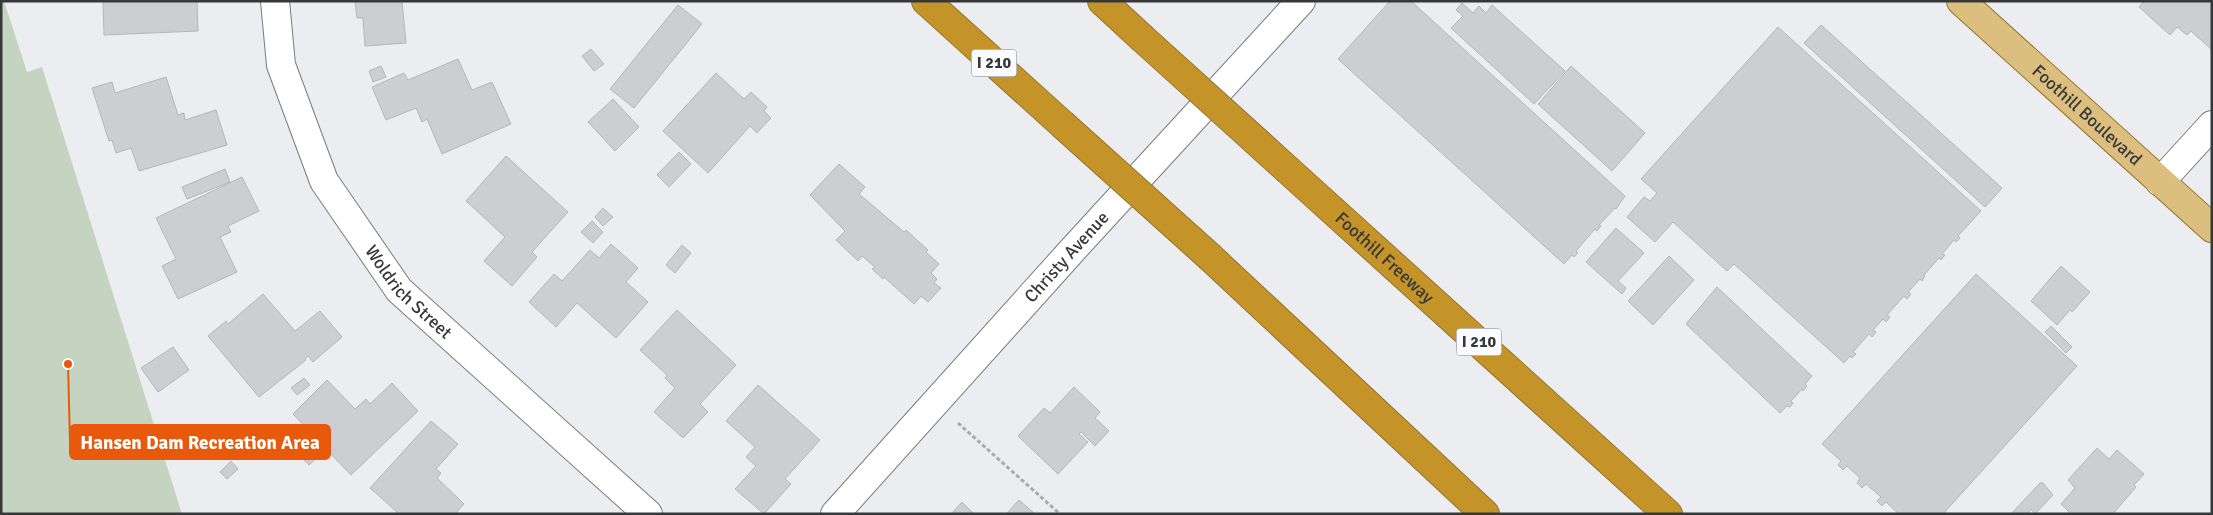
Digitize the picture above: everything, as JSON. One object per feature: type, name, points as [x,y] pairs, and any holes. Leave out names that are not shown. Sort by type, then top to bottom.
[{"type":"highway","name":"I 210","points":[[926,1],[1210,258],[1485,514]]},
{"type":"highway","name":"Foothill Freeway","points":[[1102,1],[1668,514]]},
{"type":"highway","points":[[1542,399],[1684,514]]},
{"type":"main road","name":"Foothill Boulevard","points":[[1961,1],[2212,228]]},
{"type":"street","name":"Woldrich Street","points":[[275,1],[281,65],[324,180],[399,290],[648,514]]},
{"type":"street","name":"Christy Avenue","points":[[835,514],[1301,1]]},
{"type":"street","points":[[2160,182],[2212,125]]},
{"type":"path","points":[[935,403],[1060,514]]},
{"type":"green space","points":[[1,1],[4,1],[27,72],[42,67],[182,514],[1,514]]},
{"type":"building","points":[[103,1],[197,1],[198,31],[104,35]]},
{"type":"building","points":[[355,1],[402,1],[406,43],[365,46],[363,18],[357,18]]},
{"type":"building","points":[[1390,1],[1411,1],[1625,196],[1616,209],[1599,225],[1601,226],[1597,231],[1595,229],[1576,251],[1578,253],[1574,257],[1572,255],[1564,264],[1338,59]]},
{"type":"building","points":[[2144,1],[2212,1],[2212,50],[2191,31],[2187,35],[2177,27],[2170,35],[2139,7]]},
{"type":"building","points":[[1462,3],[1473,13],[1479,6],[1486,13],[1492,5],[1565,71],[1534,104],[1451,28],[1463,16],[1456,10]]},
{"type":"building","points":[[678,5],[702,24],[634,108],[610,89]]},
{"type":"building","points":[[1821,25],[2002,188],[1985,207],[1804,43]]},
{"type":"building","points":[[1778,27],[1981,211],[1958,236],[1960,238],[1956,242],[1954,240],[1942,254],[1945,255],[1941,260],[1939,258],[1924,275],[1922,281],[1920,279],[1908,292],[1911,294],[1907,299],[1904,296],[1887,315],[1890,317],[1886,322],[1883,319],[1873,330],[1876,332],[1872,337],[1869,334],[1853,352],[1856,354],[1852,358],[1850,356],[1844,363],[1734,264],[1727,271],[1673,222],[1655,242],[1627,217],[1644,197],[1650,201],[1657,193],[1641,179]]},
{"type":"building","points":[[591,49],[604,64],[594,71],[582,56]]},
{"type":"building","points":[[458,59],[472,90],[492,82],[511,124],[442,154],[427,119],[422,122],[416,108],[386,120],[372,87],[404,73],[408,80]]},
{"type":"building","points":[[381,66],[386,77],[373,82],[369,71]]},
{"type":"building","points":[[1571,66],[1645,133],[1612,171],[1538,104]]},
{"type":"building","points":[[716,73],[744,99],[751,92],[767,107],[764,111],[771,118],[757,133],[750,126],[708,173],[663,131]]},
{"type":"building","points":[[166,77],[178,115],[184,113],[185,120],[216,110],[227,145],[139,171],[131,148],[116,153],[112,140],[109,141],[92,88],[112,82],[115,93]]},
{"type":"building","points":[[613,99],[639,127],[615,151],[588,122]]},
{"type":"building","points":[[679,152],[691,164],[669,187],[657,175]]},
{"type":"building","points":[[506,156],[568,212],[532,252],[537,257],[512,286],[484,261],[505,237],[466,201]]},
{"type":"building","points":[[839,164],[865,187],[859,194],[904,232],[906,230],[928,250],[926,252],[939,264],[931,273],[937,279],[934,283],[941,288],[928,302],[921,296],[914,304],[884,277],[883,279],[872,269],[875,267],[862,256],[858,261],[836,240],[845,231],[810,195]]},
{"type":"building","points":[[225,169],[230,182],[187,199],[182,187]]},
{"type":"building","points":[[242,177],[259,211],[228,226],[231,232],[220,237],[237,272],[178,299],[162,266],[176,259],[156,218]]},
{"type":"building","points":[[603,208],[613,217],[603,226],[595,217]]},
{"type":"building","points":[[592,221],[603,232],[593,243],[581,232]]},
{"type":"building","points":[[1616,228],[1644,253],[1618,281],[1626,288],[1622,294],[1586,262]]},
{"type":"building","points":[[611,244],[638,268],[626,282],[648,302],[616,338],[577,303],[556,327],[529,302],[554,274],[562,281],[590,250],[599,258]]},
{"type":"building","points":[[682,245],[691,253],[675,273],[666,265]]},
{"type":"building","points":[[1669,256],[1694,280],[1653,325],[1628,301]]},
{"type":"building","points":[[2061,266],[2090,292],[2057,325],[2031,301]]},
{"type":"building","points":[[1976,274],[2077,366],[1943,514],[1899,514],[1886,502],[1882,506],[1877,501],[1881,497],[1866,484],[1862,488],[1857,483],[1860,478],[1847,466],[1843,470],[1838,465],[1841,461],[1822,444]]},
{"type":"building","points":[[1717,287],[1812,376],[1805,384],[1807,386],[1803,391],[1802,389],[1791,401],[1793,403],[1790,407],[1787,406],[1780,413],[1686,324]]},
{"type":"building","points":[[263,294],[295,331],[320,311],[342,337],[313,362],[308,356],[306,360],[259,397],[208,336],[226,321],[228,324]]},
{"type":"building","points":[[677,310],[736,365],[700,404],[708,412],[683,438],[654,412],[675,388],[665,378],[667,375],[640,350]]},
{"type":"building","points":[[2051,326],[2072,347],[2066,353],[2045,332]]},
{"type":"building","points":[[173,347],[189,370],[158,392],[141,368]]},
{"type":"building","points":[[304,378],[310,385],[297,395],[291,388]]},
{"type":"building","points":[[327,380],[355,409],[366,399],[370,404],[392,383],[418,411],[351,475],[326,449],[309,465],[292,448],[309,431],[293,414]]},
{"type":"building","points":[[758,385],[820,440],[785,479],[791,484],[764,514],[735,489],[756,466],[746,457],[755,447],[726,421]]},
{"type":"building","points":[[1074,387],[1100,412],[1095,418],[1109,431],[1095,446],[1081,432],[1079,434],[1088,442],[1058,474],[1018,436],[1044,408],[1050,413]]},
{"type":"building","points":[[431,421],[458,444],[436,469],[441,473],[437,478],[464,504],[455,514],[395,514],[397,512],[370,488]]},
{"type":"building","points":[[2097,448],[2109,459],[2117,450],[2144,474],[2134,485],[2136,487],[2113,514],[2071,514],[2061,504],[2075,488],[2068,480]]},
{"type":"building","points":[[231,461],[238,469],[227,479],[220,472]]},
{"type":"building","points":[[2040,483],[2043,483],[2053,495],[2035,514],[2031,509],[2027,514],[2011,514]]},
{"type":"building","points":[[1019,500],[1035,514],[1006,514]]},
{"type":"building","points":[[962,502],[974,514],[951,514]]},
{"type":"place","name":"Hansen Dam Recreation Area","points":[[68,364]]}]
